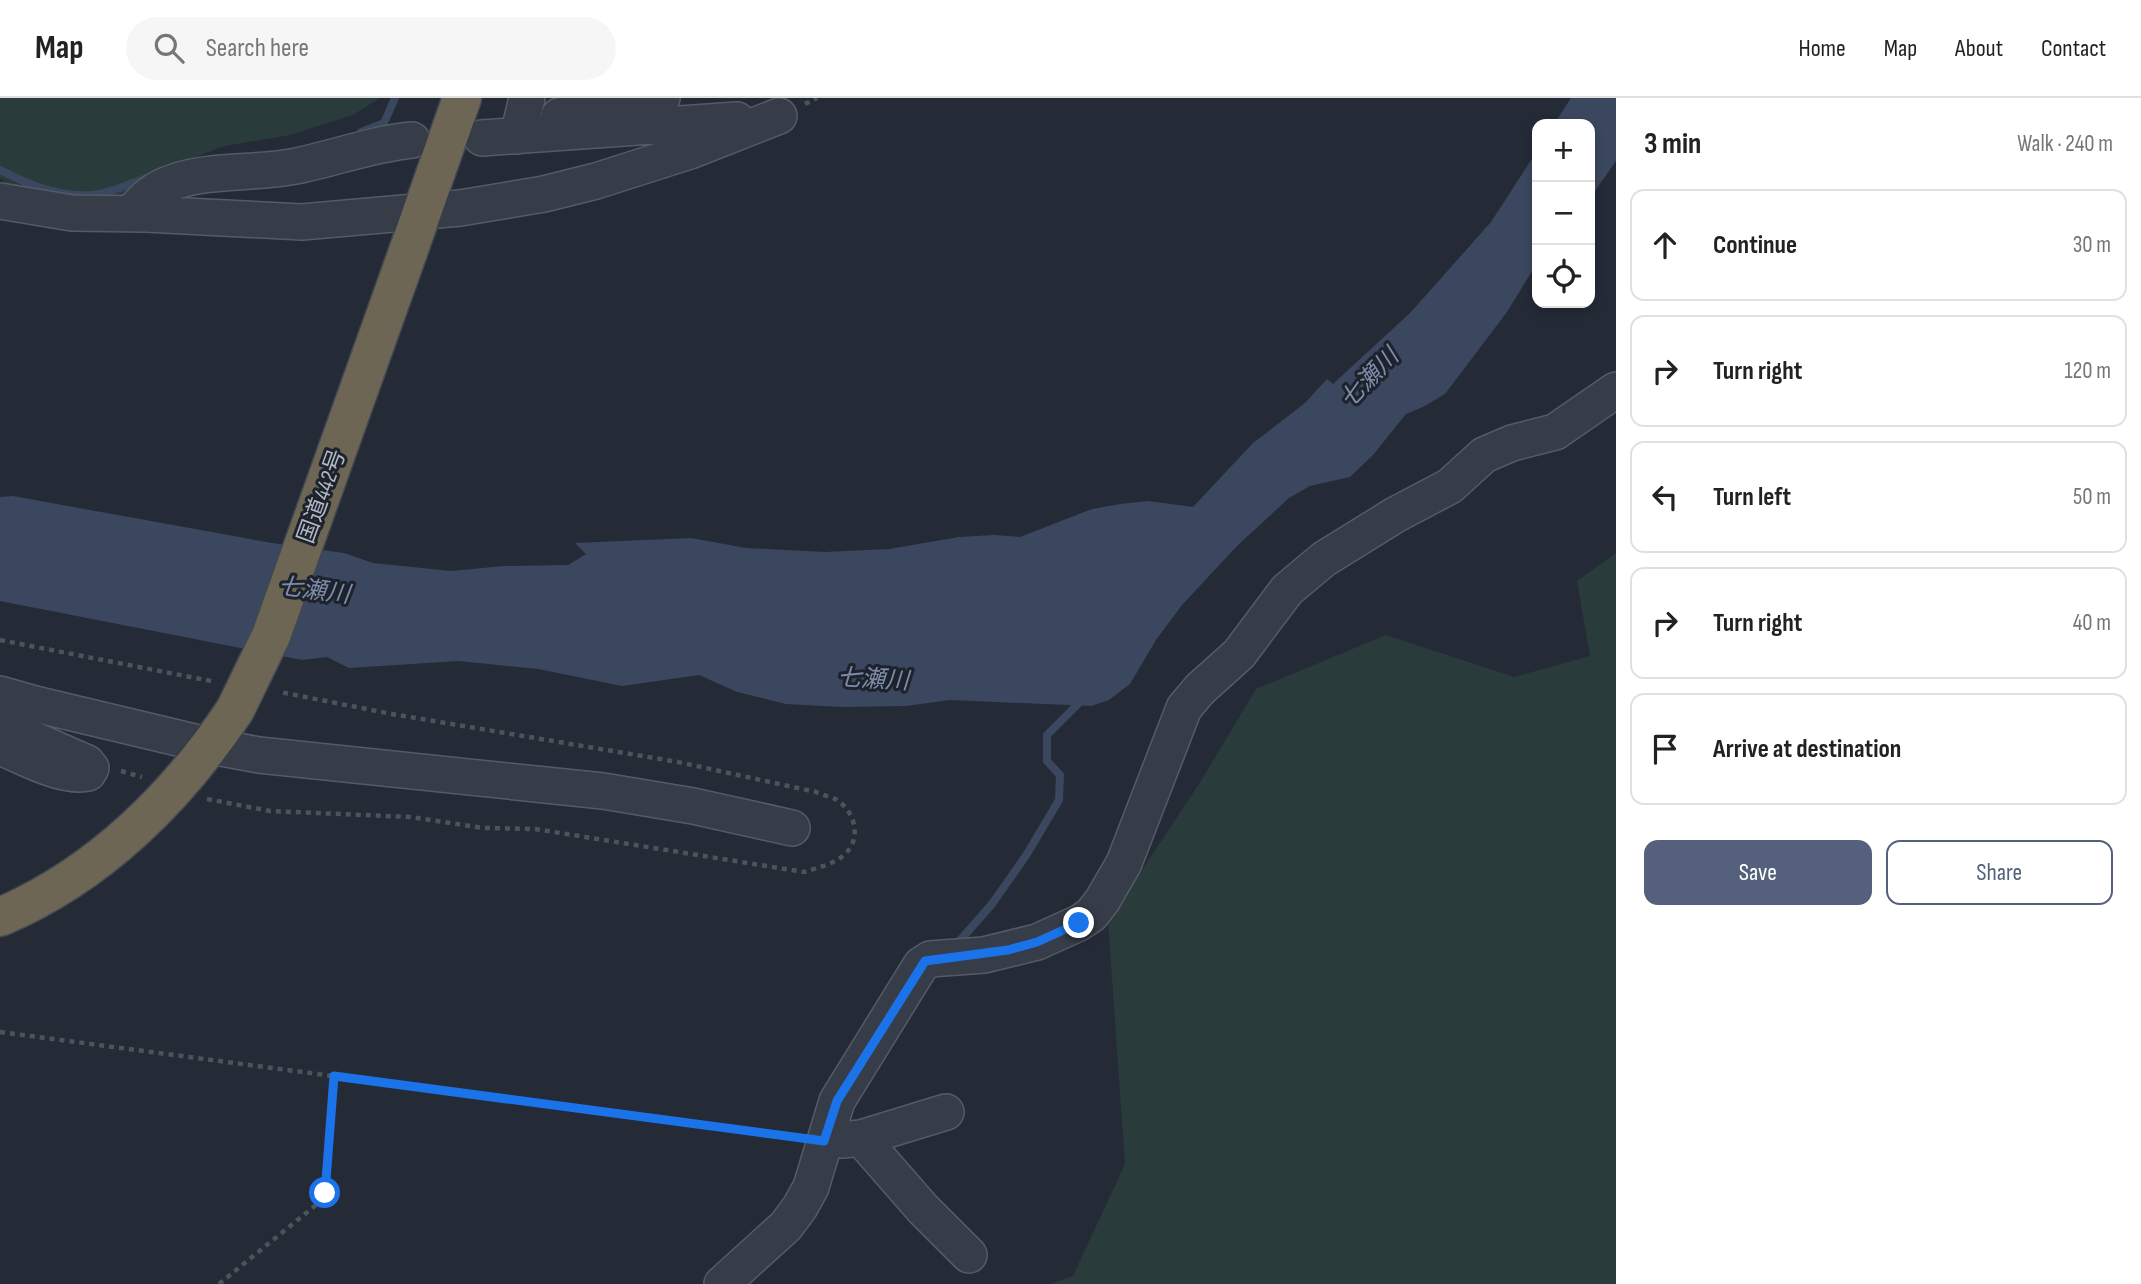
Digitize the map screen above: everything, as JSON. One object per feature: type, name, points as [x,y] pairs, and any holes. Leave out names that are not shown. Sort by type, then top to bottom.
[{"type":"highway","name":"国道442号","points":[[0,917],[74,876],[134,831],[175,790],[211,746],[226,696],[271,636],[462,98]]},
{"type":"street","points":[[518,136],[527,98]]},
{"type":"street","points":[[518,136],[570,112],[662,98]]},
{"type":"street","points":[[8,200],[72,213],[302,222],[422,212],[492,204],[596,181],[690,151],[779,116],[482,138]]},
{"type":"street","points":[[131,214],[144,198],[184,179],[295,166],[370,146],[412,140]]},
{"type":"street","points":[[722,1284],[786,1226],[800,1207],[811,1186],[837,1101],[925,961],[984,955],[1037,942],[1079,923],[1102,901],[1124,863],[1184,708],[1200,689],[1239,654],[1287,590],[1314,567],[1349,544],[1450,486],[1485,456],[1512,443],[1555,432],[1616,390]]},
{"type":"street","points":[[0,694],[211,746],[272,756],[603,791],[792,828]]},
{"type":"street","points":[[0,724],[87,763],[91,768],[88,774],[61,772],[0,747]]},
{"type":"street","points":[[824,1141],[861,1138],[946,1112]]},
{"type":"street","points":[[861,1138],[923,1209],[969,1255]]},
{"type":"path","points":[[0,640],[226,696]]},
{"type":"path","points":[[197,795],[270,811],[410,817],[484,828],[535,829],[804,872],[844,856],[855,836],[854,821],[848,809],[836,800],[816,792],[678,762],[392,715],[279,692]]},
{"type":"path","points":[[69,757],[150,779]]},
{"type":"path","points":[[0,1032],[824,1141]]},
{"type":"path","points":[[219,1284],[316,1205],[325,1193],[334,1076]]},
{"type":"shaded area","points":[[0,98],[380,98],[353,115],[290,135],[224,146],[180,163],[102,209],[22,196],[0,178]]},
{"type":"shaded area","points":[[1616,553],[1616,1284],[1050,1284],[1073,1276],[1125,1164],[1108,921],[1199,784],[1256,689],[1386,635],[1514,677],[1590,656],[1577,581]]},
{"type":"water","points":[[1571,98],[1616,98],[1616,161],[1595,191],[1595,119],[1557,119]]},
{"type":"water","name":"七瀬川","points":[[1532,159],[1532,271],[1507,312],[1445,394],[1406,414],[1373,455],[1350,477],[1310,486],[1289,498],[1237,546],[1182,605],[1156,640],[1130,684],[1109,700],[1091,706],[950,700],[906,706],[842,707],[786,704],[737,692],[699,675],[622,686],[538,669],[459,661],[349,668],[327,657],[302,660],[0,601],[0,497],[13,496],[272,543],[344,553],[373,563],[451,571],[504,566],[568,565],[586,554],[575,543],[691,538],[746,548],[825,552],[889,549],[959,537],[1020,537],[1092,509],[1120,504],[1148,501],[1193,507],[1253,443],[1305,403],[1327,379],[1333,384],[1411,312],[1491,222]]},
{"type":"waterway","points":[[361,132],[384,123],[395,98]]},
{"type":"waterway","points":[[0,170],[35,186],[73,195],[105,193],[150,177]]},
{"type":"waterway","points":[[956,945],[992,904],[1027,854],[1059,800],[1060,775],[1047,761],[1047,735],[1082,700]]},
{"type":"route","points":[[325,1193],[334,1076],[824,1141],[837,1101],[925,961],[1008,950],[1037,942],[1079,923]]}]
